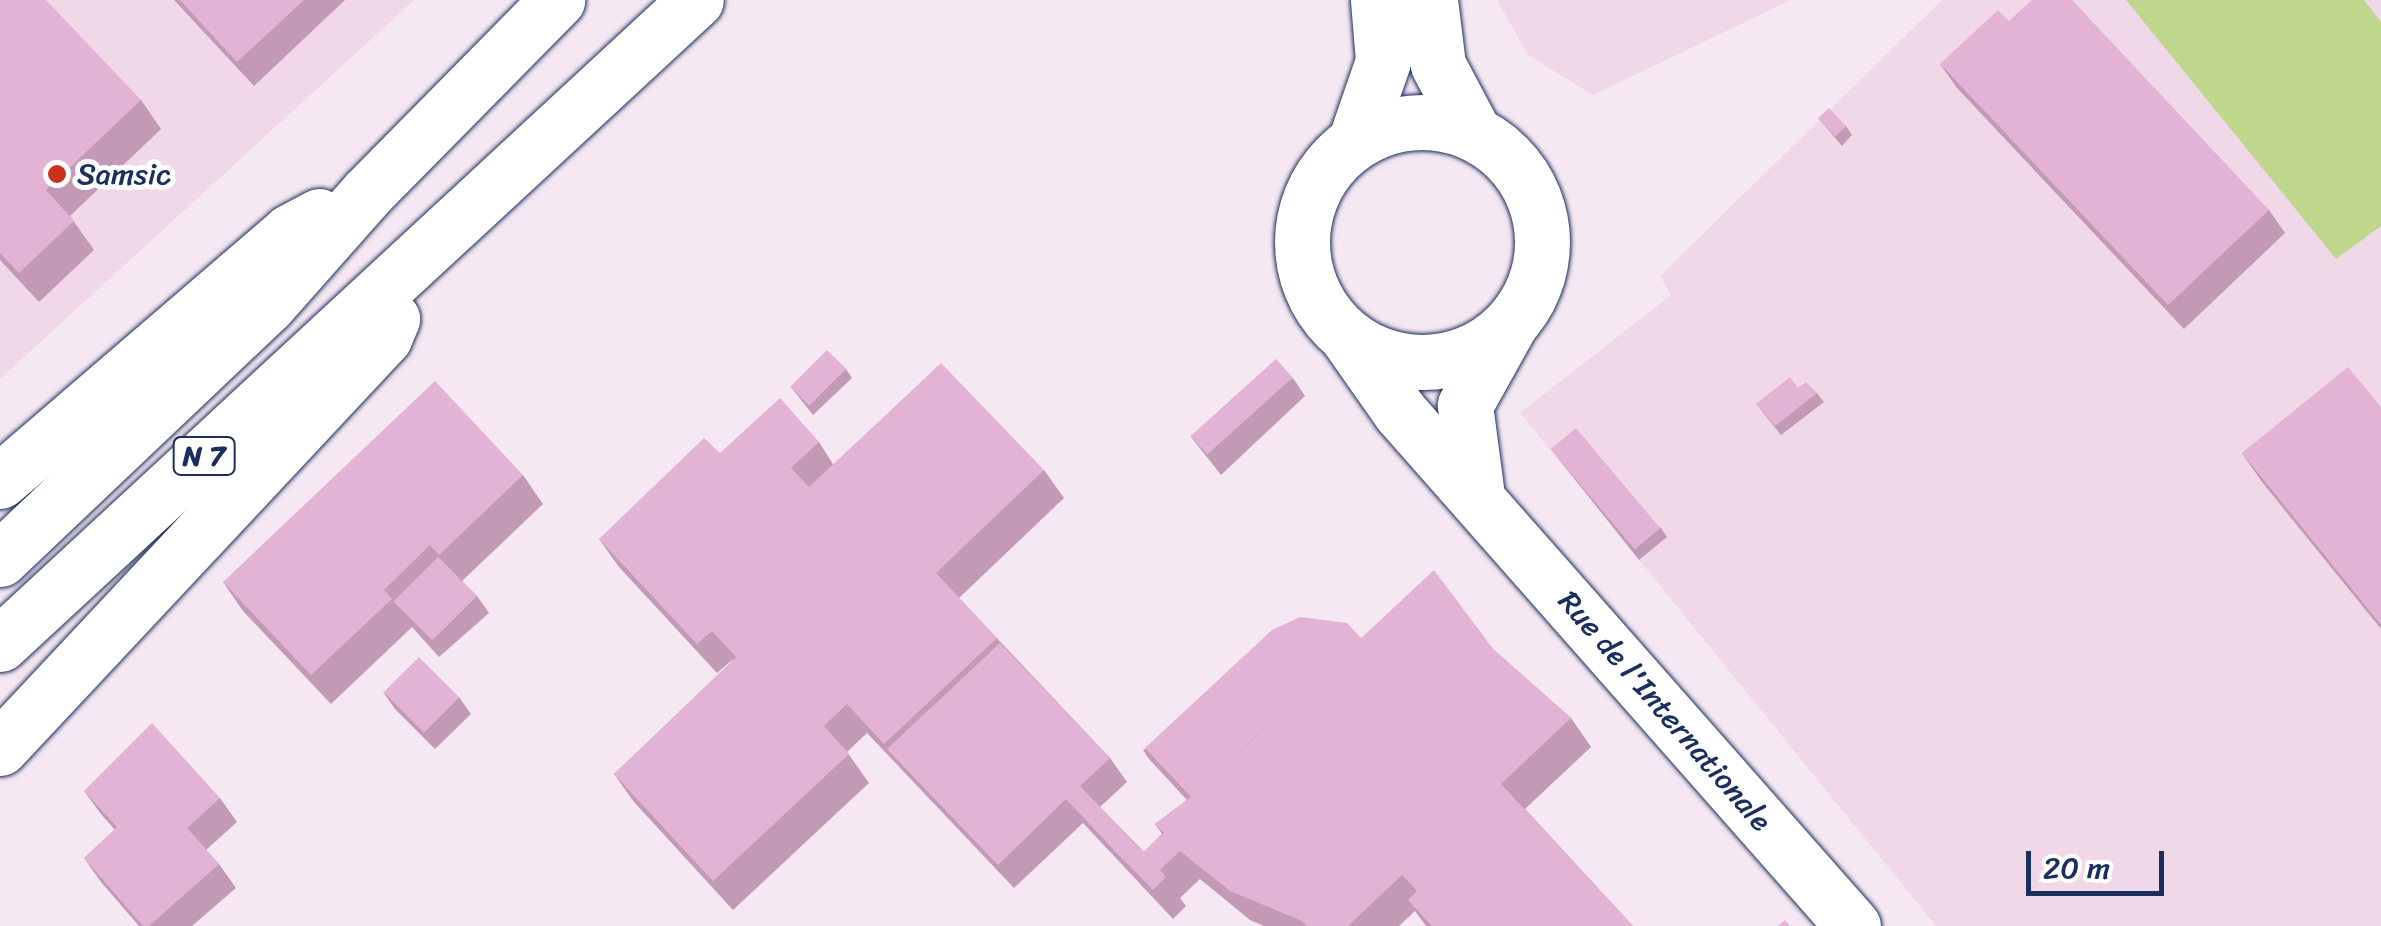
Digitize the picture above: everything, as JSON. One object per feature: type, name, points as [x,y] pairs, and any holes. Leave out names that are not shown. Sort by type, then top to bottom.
[{"type":"main road","name":"N 7","points":[[0,559],[268,306],[367,193],[557,0]]},
{"type":"main road","name":"N 7","points":[[0,644],[410,270],[696,0]]},
{"type":"main road","points":[[1355,142],[1383,61],[1378,0]]},
{"type":"main road","points":[[1430,0],[1438,65],[1474,134],[1522,176],[1540,218],[1540,268],[1465,405],[1477,496]]},
{"type":"main road","points":[[1474,134],[1426,122],[1377,130],[1355,142],[1314,189],[1302,250],[1322,309],[1348,338],[1402,361],[1432,362],[1487,344],[1510,326]]},
{"type":"main road","points":[[0,481],[288,232],[367,193]]},
{"type":"main road","points":[[0,748],[384,338],[410,270]]},
{"type":"main road","name":"Rue de l'Internationale","points":[[1348,338],[1400,412],[1854,926]]},
{"type":"shaded area","points":[[0,0],[414,0],[0,379]]},
{"type":"shaded area","points":[[1497,0],[1791,0],[1593,95],[1528,55]]},
{"type":"shaded area","points":[[1942,0],[2381,0],[2381,926],[1936,926],[1520,413],[1671,295],[1660,276]]},
{"type":"green space","points":[[2126,0],[2364,0],[2381,22],[2381,226],[2336,259]]},
{"type":"building","name":"Samsic","points":[[0,0],[46,0],[141,100],[46,190],[74,221],[19,273],[0,253]]},
{"type":"building","points":[[180,0],[304,0],[237,62]]},
{"type":"building","points":[[2032,0],[2072,0],[2269,210],[2168,305],[1940,64],[1998,10],[2009,21]]},
{"type":"building","points":[[1829,108],[1846,126],[1835,137],[1818,118]]},
{"type":"building","points":[[827,350],[846,369],[809,406],[790,387]]},
{"type":"building","points":[[1276,359],[1293,378],[1207,455],[1191,436]]},
{"type":"building","points":[[941,363],[1044,470],[936,573],[997,638],[884,744],[847,704],[824,726],[849,754],[713,881],[614,774],[736,657],[712,631],[697,644],[599,539],[704,438],[720,453],[780,398],[819,442],[791,468],[809,487]]},
{"type":"building","points":[[2348,367],[2381,407],[2381,625],[2242,453]]},
{"type":"building","points":[[1790,377],[1798,388],[1806,382],[1817,393],[1775,426],[1756,404]]},
{"type":"building","points":[[435,381],[523,475],[439,555],[430,545],[384,590],[392,599],[311,675],[223,582]]},
{"type":"building","points":[[1576,428],[1660,528],[1635,550],[1551,449]]},
{"type":"building","points":[[438,557],[477,596],[432,640],[393,602]]},
{"type":"building","points":[[1434,570],[1494,650],[1571,718],[1501,784],[1633,926],[1432,926],[1408,900],[1417,891],[1402,875],[1348,926],[1307,926],[1230,891],[1180,851],[1160,870],[1166,877],[1153,890],[1124,860],[1138,847],[1144,852],[1164,833],[1155,824],[1191,797]]},
{"type":"building","points":[[1300,617],[1347,623],[1361,638],[1191,797],[1145,748],[1272,630]]},
{"type":"building","points":[[1000,643],[1110,758],[1080,786],[1138,847],[1124,860],[1128,865],[1066,799],[998,865],[887,749]]},
{"type":"building","points":[[419,657],[459,697],[424,733],[384,692]]},
{"type":"building","points":[[152,723],[220,798],[187,828],[219,864],[149,926],[143,926],[84,858],[117,827],[84,791]]},
{"type":"place","name":"Samsic","points":[[57,174]]}]
